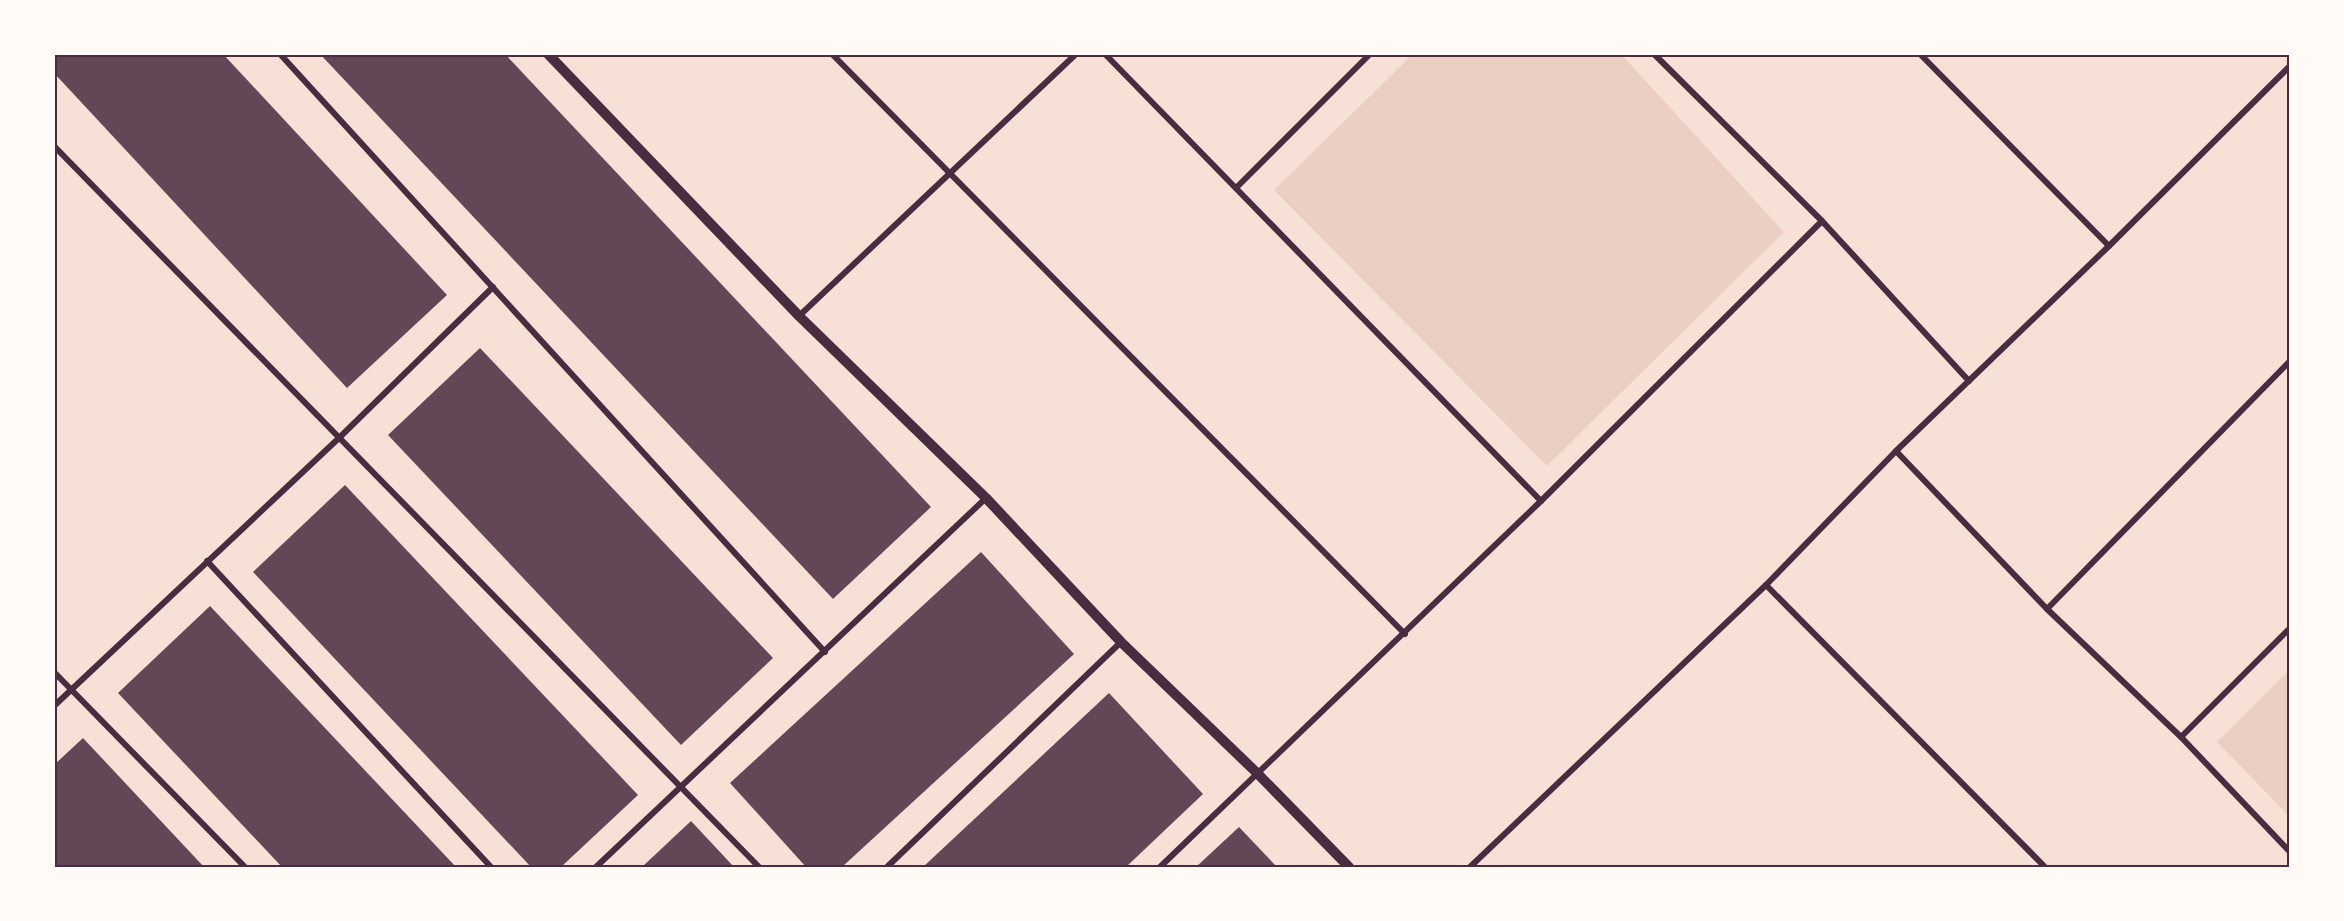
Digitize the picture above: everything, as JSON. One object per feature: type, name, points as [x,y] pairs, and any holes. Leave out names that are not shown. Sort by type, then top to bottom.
[{"type":"street","points":[[280,54],[825,651]]},
{"type":"street","points":[[548,54],[799,316],[986,498],[1121,642],[1258,774],[1349,867]]},
{"type":"street","points":[[832,54],[1405,634]]},
{"type":"street","points":[[799,316],[1076,54]]},
{"type":"street","points":[[1105,54],[1541,501]]},
{"type":"street","points":[[1236,188],[1370,54]]},
{"type":"street","points":[[1654,54],[1822,221],[1969,381]]},
{"type":"street","points":[[1920,54],[2109,246]]},
{"type":"street","points":[[1470,867],[1766,585],[1896,451],[2109,246],[2290,66]]},
{"type":"street","points":[[54,146],[759,867]]},
{"type":"street","points":[[1160,867],[1405,634],[1822,221]]},
{"type":"street","points":[[54,706],[339,438],[493,287]]},
{"type":"street","points":[[2047,609],[2290,361]]},
{"type":"street","points":[[1896,451],[2047,609],[2181,737],[2290,852]]},
{"type":"street","points":[[596,867],[986,498]]},
{"type":"street","points":[[207,561],[491,867]]},
{"type":"street","points":[[1766,585],[2045,867]]},
{"type":"street","points":[[2181,737],[2290,628]]},
{"type":"street","points":[[887,867],[1121,642]]},
{"type":"street","points":[[54,672],[245,867]]},
{"type":"shaded area","points":[[1413,54],[1621,54],[1784,232],[1547,466],[1274,190]]},
{"type":"shaded area","points":[[2290,669],[2290,817],[2217,742]]},
{"type":"building","points":[[54,54],[223,54],[447,295],[347,388],[54,73]]},
{"type":"building","points":[[320,54],[505,54],[931,507],[833,599]]},
{"type":"building","points":[[480,348],[773,658],[681,745],[388,435]]},
{"type":"building","points":[[345,485],[638,795],[561,867],[531,867],[253,572]]},
{"type":"building","points":[[981,552],[1074,654],[842,867],[806,867],[730,783]]},
{"type":"building","points":[[210,606],[456,867],[282,867],[118,693]]},
{"type":"building","points":[[1109,693],[1203,794],[1126,867],[923,867]]},
{"type":"building","points":[[83,738],[204,867],[54,867],[54,765]]},
{"type":"building","points":[[691,821],[734,867],[642,867]]},
{"type":"building","points":[[1239,827],[1277,867],[1196,867]]}]
